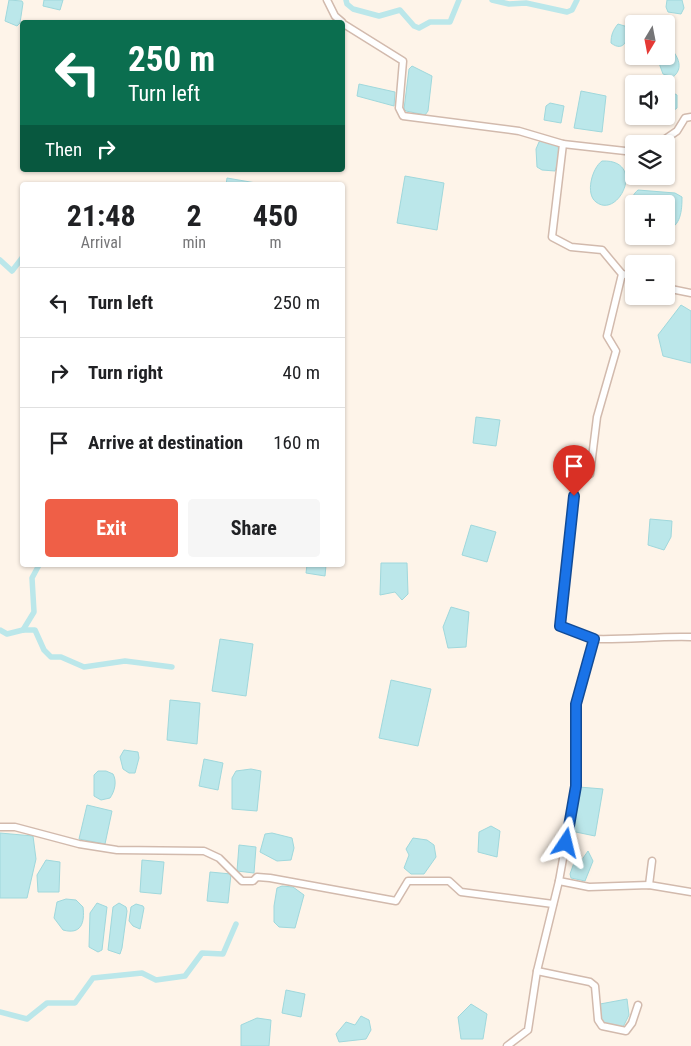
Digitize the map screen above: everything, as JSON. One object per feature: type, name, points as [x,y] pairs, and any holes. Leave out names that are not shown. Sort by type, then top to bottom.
[{"type":"street","points":[[327,0],[339,20]]},
{"type":"street","points":[[345,25],[403,61],[398,108],[403,116],[520,131],[563,144],[625,151]]},
{"type":"street","points":[[672,135],[678,131],[685,118],[691,117]]},
{"type":"street","points":[[563,144],[552,236],[571,247],[602,250],[622,274],[625,275]]},
{"type":"street","points":[[622,274],[607,336],[616,351],[596,417],[590,474],[576,477],[560,626],[594,639],[630,640],[662,636],[691,637]]},
{"type":"street","points":[[675,290],[691,293]]},
{"type":"street","points":[[507,1046],[528,1030],[537,971],[559,881],[576,786],[576,704],[594,639]]},
{"type":"street","points":[[0,827],[15,827],[80,844],[117,850],[204,851],[219,858],[242,881],[253,880],[257,877],[270,878],[396,901],[408,881],[449,881],[461,892],[553,904]]},
{"type":"street","points":[[649,886],[652,861]]},
{"type":"street","points":[[559,881],[590,887],[649,886],[691,892]]},
{"type":"street","points":[[537,971],[590,982],[595,986],[598,1020],[602,1026],[626,1030],[632,1023],[638,1005]]},
{"type":"water","points":[[9,0],[22,1],[20,23],[17,26],[5,21]]},
{"type":"water","points":[[44,0],[63,0],[60,10],[43,6]]},
{"type":"water","points":[[667,0],[682,0],[684,8],[681,14],[668,12],[666,7]]},
{"type":"water","points":[[618,24],[625,26],[625,43],[619,46],[611,43]]},
{"type":"water","points":[[675,54],[678,61],[678,71],[675,75],[663,74],[660,65],[675,65]]},
{"type":"water","points":[[412,66],[432,76],[428,111],[425,115],[404,109],[409,69]]},
{"type":"water","points":[[359,84],[395,92],[394,106],[357,96]]},
{"type":"water","points":[[581,91],[606,96],[602,132],[574,128]]},
{"type":"water","points":[[675,94],[677,95],[677,108],[675,110]]},
{"type":"water","points":[[550,103],[564,106],[561,123],[544,120],[546,106]]},
{"type":"water","points":[[543,140],[558,146],[560,158],[555,171],[542,170],[537,167],[536,149],[539,142]]},
{"type":"water","points":[[602,161],[616,163],[623,169],[625,175],[624,188],[620,196],[613,203],[605,205],[596,202],[591,193],[591,181],[598,164]]},
{"type":"water","points":[[405,176],[444,183],[437,230],[397,223]]},
{"type":"water","points":[[227,178],[250,182],[226,182]]},
{"type":"water","points":[[638,190],[675,193],[682,197],[678,222],[675,225],[675,195],[634,195]]},
{"type":"water","points":[[681,305],[691,311],[691,363],[663,356],[658,335]]},
{"type":"water","points":[[476,417],[500,420],[496,446],[473,443]]},
{"type":"water","points":[[650,519],[672,521],[671,537],[664,550],[648,545]]},
{"type":"water","points":[[471,525],[496,532],[487,562],[462,555]]},
{"type":"water","points":[[381,563],[407,563],[408,594],[402,600],[395,592],[380,595]]},
{"type":"water","points":[[307,567],[326,567],[325,576],[306,573]]},
{"type":"water","points":[[451,607],[469,612],[466,647],[448,648],[443,627]]},
{"type":"water","points":[[220,639],[253,644],[246,696],[212,691]]},
{"type":"water","points":[[391,680],[431,689],[418,746],[379,738]]},
{"type":"water","points":[[170,700],[200,703],[197,744],[167,740]]},
{"type":"water","points":[[124,750],[138,752],[139,758],[135,773],[129,773],[123,769],[120,757]]},
{"type":"water","points":[[204,759],[223,763],[218,790],[199,786]]},
{"type":"water","points":[[251,769],[261,771],[257,811],[232,809],[232,778],[236,771]]},
{"type":"water","points":[[98,771],[106,771],[113,774],[115,786],[110,798],[101,800],[94,796],[94,775]]},
{"type":"water","points":[[579,787],[603,789],[595,836],[571,831]]},
{"type":"water","points":[[87,805],[112,811],[105,844],[79,839]]},
{"type":"water","points":[[491,826],[500,831],[497,857],[478,852],[479,832]]},
{"type":"water","points":[[0,833],[33,836],[36,859],[27,898],[0,898]]},
{"type":"water","points":[[272,833],[292,838],[294,848],[291,860],[277,861],[260,852],[265,834]]},
{"type":"water","points":[[413,838],[427,840],[434,845],[436,857],[424,874],[411,874],[404,868],[409,855],[406,849]]},
{"type":"water","points":[[239,845],[256,847],[254,873],[237,871]]},
{"type":"water","points":[[588,851],[593,861],[585,881],[571,878],[570,874],[575,860],[581,861]]},
{"type":"water","points":[[46,860],[60,862],[59,892],[38,892],[37,875]]},
{"type":"water","points":[[142,860],[164,862],[161,894],[140,892]]},
{"type":"water","points":[[210,872],[231,874],[228,903],[207,901]]},
{"type":"water","points":[[282,886],[293,887],[304,895],[295,928],[279,927],[274,922],[277,888]]},
{"type":"water","points":[[66,899],[76,900],[83,907],[82,923],[74,931],[63,930],[54,918],[57,902]]},
{"type":"water","points":[[97,903],[107,907],[102,950],[98,952],[89,947],[90,913]]},
{"type":"water","points":[[119,903],[126,907],[127,911],[120,954],[108,950],[113,907]]},
{"type":"water","points":[[136,904],[144,908],[140,929],[133,926],[129,921],[131,907]]},
{"type":"water","points":[[286,990],[305,994],[301,1017],[282,1013]]},
{"type":"water","points":[[627,999],[629,1015],[622,1029],[601,1023],[600,1004]]},
{"type":"water","points":[[471,1004],[487,1014],[483,1039],[461,1039],[458,1017]]},
{"type":"water","points":[[361,1016],[369,1020],[371,1030],[366,1039],[339,1042],[336,1034],[346,1022],[355,1025]]},
{"type":"water","points":[[257,1018],[271,1020],[269,1046],[241,1046],[241,1025]]},
{"type":"waterway","points":[[346,0],[347,4],[353,9],[379,16],[400,10],[414,26],[419,28],[430,22],[450,22],[459,0]]},
{"type":"waterway","points":[[492,0],[509,4],[526,3],[567,12],[572,10],[577,0]]},
{"type":"waterway","points":[[0,260],[12,271],[20,261]]},
{"type":"waterway","points":[[23,630],[34,612],[32,578],[38,567]]},
{"type":"waterway","points":[[0,630],[7,634],[23,630],[35,630],[44,650],[51,657],[61,657],[84,667],[125,661],[172,667]]},
{"type":"waterway","points":[[0,1012],[27,1019],[47,1003],[75,1003],[93,978],[142,973],[156,980],[185,976],[202,953],[223,954],[236,924]]},
{"type":"route","points":[[566,843],[576,786],[576,704],[594,639],[560,626],[574,496]]}]
